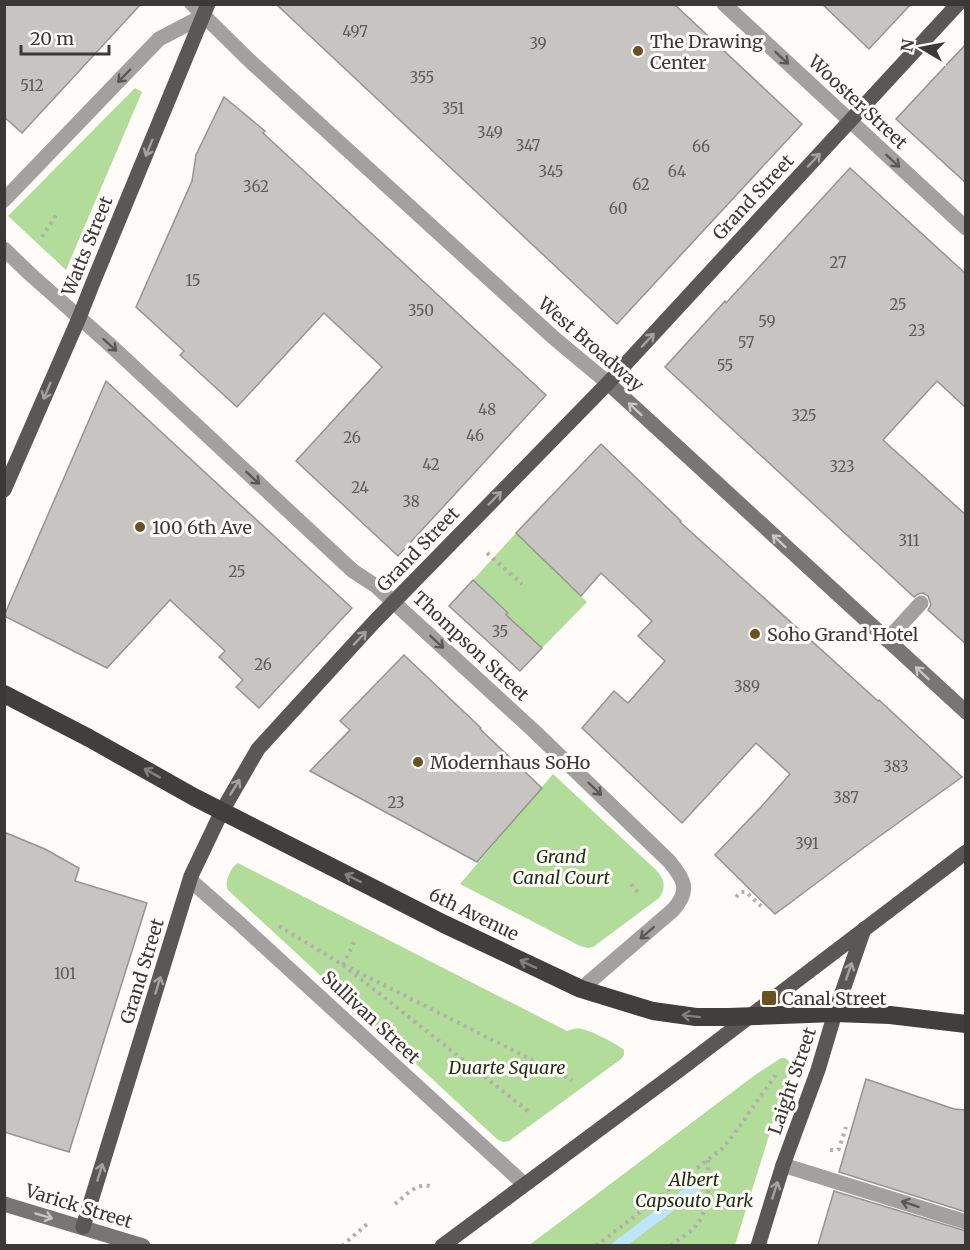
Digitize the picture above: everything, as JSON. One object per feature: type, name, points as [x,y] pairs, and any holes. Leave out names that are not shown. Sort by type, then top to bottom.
[{"type":"highway","name":"6th Avenue","points":[[4,694],[89,738],[194,797],[444,924],[581,989],[653,1011],[696,1017],[835,1012],[890,1015],[966,1024]]},
{"type":"main road","name":"Grand Street","points":[[83,1227],[190,880],[222,811],[258,749],[394,602],[608,383],[958,4]]},
{"type":"main road","name":"Watts Street","points":[[4,490],[79,318],[206,10]]},
{"type":"main road","name":"West Broadway","points":[[608,383],[966,712]]},
{"type":"main road","points":[[442,1245],[675,1073],[966,852]]},
{"type":"main road","name":"Laight Street","points":[[758,1245],[864,929]]},
{"type":"main road","name":"Varick Street","points":[[4,1204],[143,1245]]},
{"type":"street","name":"West Broadway","points":[[192,4],[206,10],[250,62],[554,339],[608,383]]},
{"type":"street","name":"Wooster Street","points":[[724,4],[966,228]]},
{"type":"street","points":[[4,200],[159,39],[206,10]]},
{"type":"street","name":"Thompson Street","points":[[4,249],[353,571],[376,586],[560,755],[678,872],[683,882],[684,893],[680,902],[581,989]]},
{"type":"street","points":[[887,640],[921,603]]},
{"type":"street","name":"Sullivan Street","points":[[190,880],[524,1184]]},
{"type":"street","points":[[783,1165],[966,1222]]},
{"type":"path","points":[[42,237],[56,215]]},
{"type":"path","points":[[487,553],[522,584]]},
{"type":"path","points":[[631,884],[640,895]]},
{"type":"path","points":[[736,897],[741,892],[746,892],[762,907]]},
{"type":"path","points":[[277,925],[343,965],[572,1080]]},
{"type":"path","points":[[343,965],[356,938]]},
{"type":"path","points":[[343,965],[529,1112]]},
{"type":"path","points":[[596,1245],[723,1148],[777,1073]]},
{"type":"path","points":[[830,1150],[837,1150],[840,1147],[846,1127]]},
{"type":"path","points":[[671,1245],[694,1228],[705,1209],[708,1194],[708,1160]]},
{"type":"path","points":[[394,1204],[419,1186],[432,1188]]},
{"type":"path","points":[[342,1245],[367,1224]]},
{"type":"green space","points":[[135,88],[142,92],[66,270],[8,216]]},
{"type":"green space","points":[[516,533],[587,602],[542,648],[473,580]]},
{"type":"green space","name":"Grand Canal Court","points":[[553,774],[655,869],[663,883],[663,890],[659,898],[593,947],[580,946],[460,884]]},
{"type":"green space","name":"Duarte Square","points":[[238,863],[567,1031],[582,1029],[592,1032],[616,1044],[624,1050],[624,1055],[509,1141],[503,1142],[497,1139],[228,890],[228,875]]},
{"type":"green space","name":"Albert Capsouto Park","points":[[781,1058],[789,1061],[789,1071],[735,1245],[528,1246],[755,1075]]},
{"type":"water","points":[[694,1181],[701,1190],[628,1245],[610,1245]]},
{"type":"building","points":[[4,4],[141,4],[22,133],[4,117]]},
{"type":"building","points":[[276,4],[674,4],[802,124],[617,324]]},
{"type":"building","points":[[822,4],[911,4],[869,49]]},
{"type":"building","points":[[966,44],[966,183],[896,119]]},
{"type":"building","points":[[224,97],[265,131],[263,133],[546,395],[398,556],[296,461],[382,367],[324,313],[237,407],[180,355],[184,351],[136,307],[192,181],[196,155]]},
{"type":"building","points":[[850,168],[966,274],[966,408],[937,381],[883,440],[966,515],[966,644],[928,610],[931,605],[928,596],[923,593],[914,597],[665,367]]},
{"type":"building","name":"100 6th Ave","points":[[106,381],[352,608],[259,708],[236,687],[243,680],[219,657],[225,651],[170,600],[107,668],[4,616]]},
{"type":"building","points":[[601,444],[680,522],[962,777],[775,914],[715,855],[790,774],[756,743],[682,823],[582,728],[614,691],[628,703],[665,661],[638,636],[652,621],[601,573],[581,596],[516,533]]},
{"type":"building","points":[[473,580],[542,648],[520,671],[449,606]]},
{"type":"building","points":[[404,655],[542,788],[477,862],[310,771],[350,730],[340,721]]},
{"type":"building","points":[[4,832],[45,849],[79,868],[75,881],[147,903],[69,1152],[4,1132]]},
{"type":"building","points":[[866,1079],[954,1109],[966,1110],[966,1212],[839,1172]]},
{"type":"building","points":[[834,1191],[966,1231],[966,1245],[818,1245]]},
{"type":"place","name":"The Drawing Center","points":[[638,51]]},
{"type":"place","name":"100 6th Ave","points":[[140,527]]},
{"type":"place","name":"Soho Grand Hotel","points":[[755,634]]},
{"type":"place","name":"Modernhaus SoHo","points":[[418,762]]},
{"type":"place","name":"Canal Street","points":[[769,998]]}]
